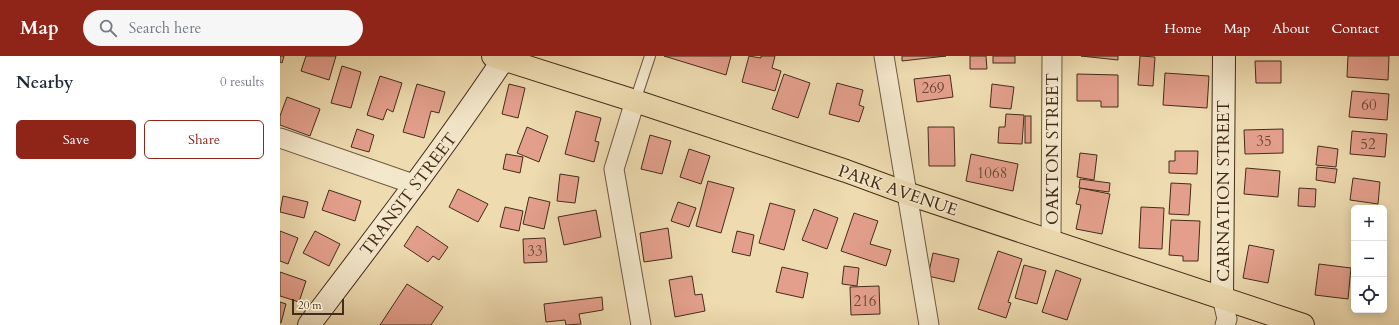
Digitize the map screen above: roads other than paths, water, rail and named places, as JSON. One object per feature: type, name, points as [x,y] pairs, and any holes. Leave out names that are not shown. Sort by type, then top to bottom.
[{"type":"main road","name":"PARK AVENUE","points":[[500,57],[636,100],[1051,242],[1303,325]]},
{"type":"street","points":[[884,56],[929,325]]},
{"type":"street","name":"OAKTON STREET","points":[[1051,242],[1052,56]]},
{"type":"street","name":"CARNATION STREET","points":[[1224,56],[1222,298],[1227,319],[1225,325]]},
{"type":"street","name":"TRANSIT STREET","points":[[309,325],[416,185],[467,113],[500,57]]},
{"type":"street","points":[[636,100],[614,169],[641,325]]},
{"type":"street","points":[[280,138],[416,185]]},
{"type":"lane","points":[[636,100],[650,56]]}]
